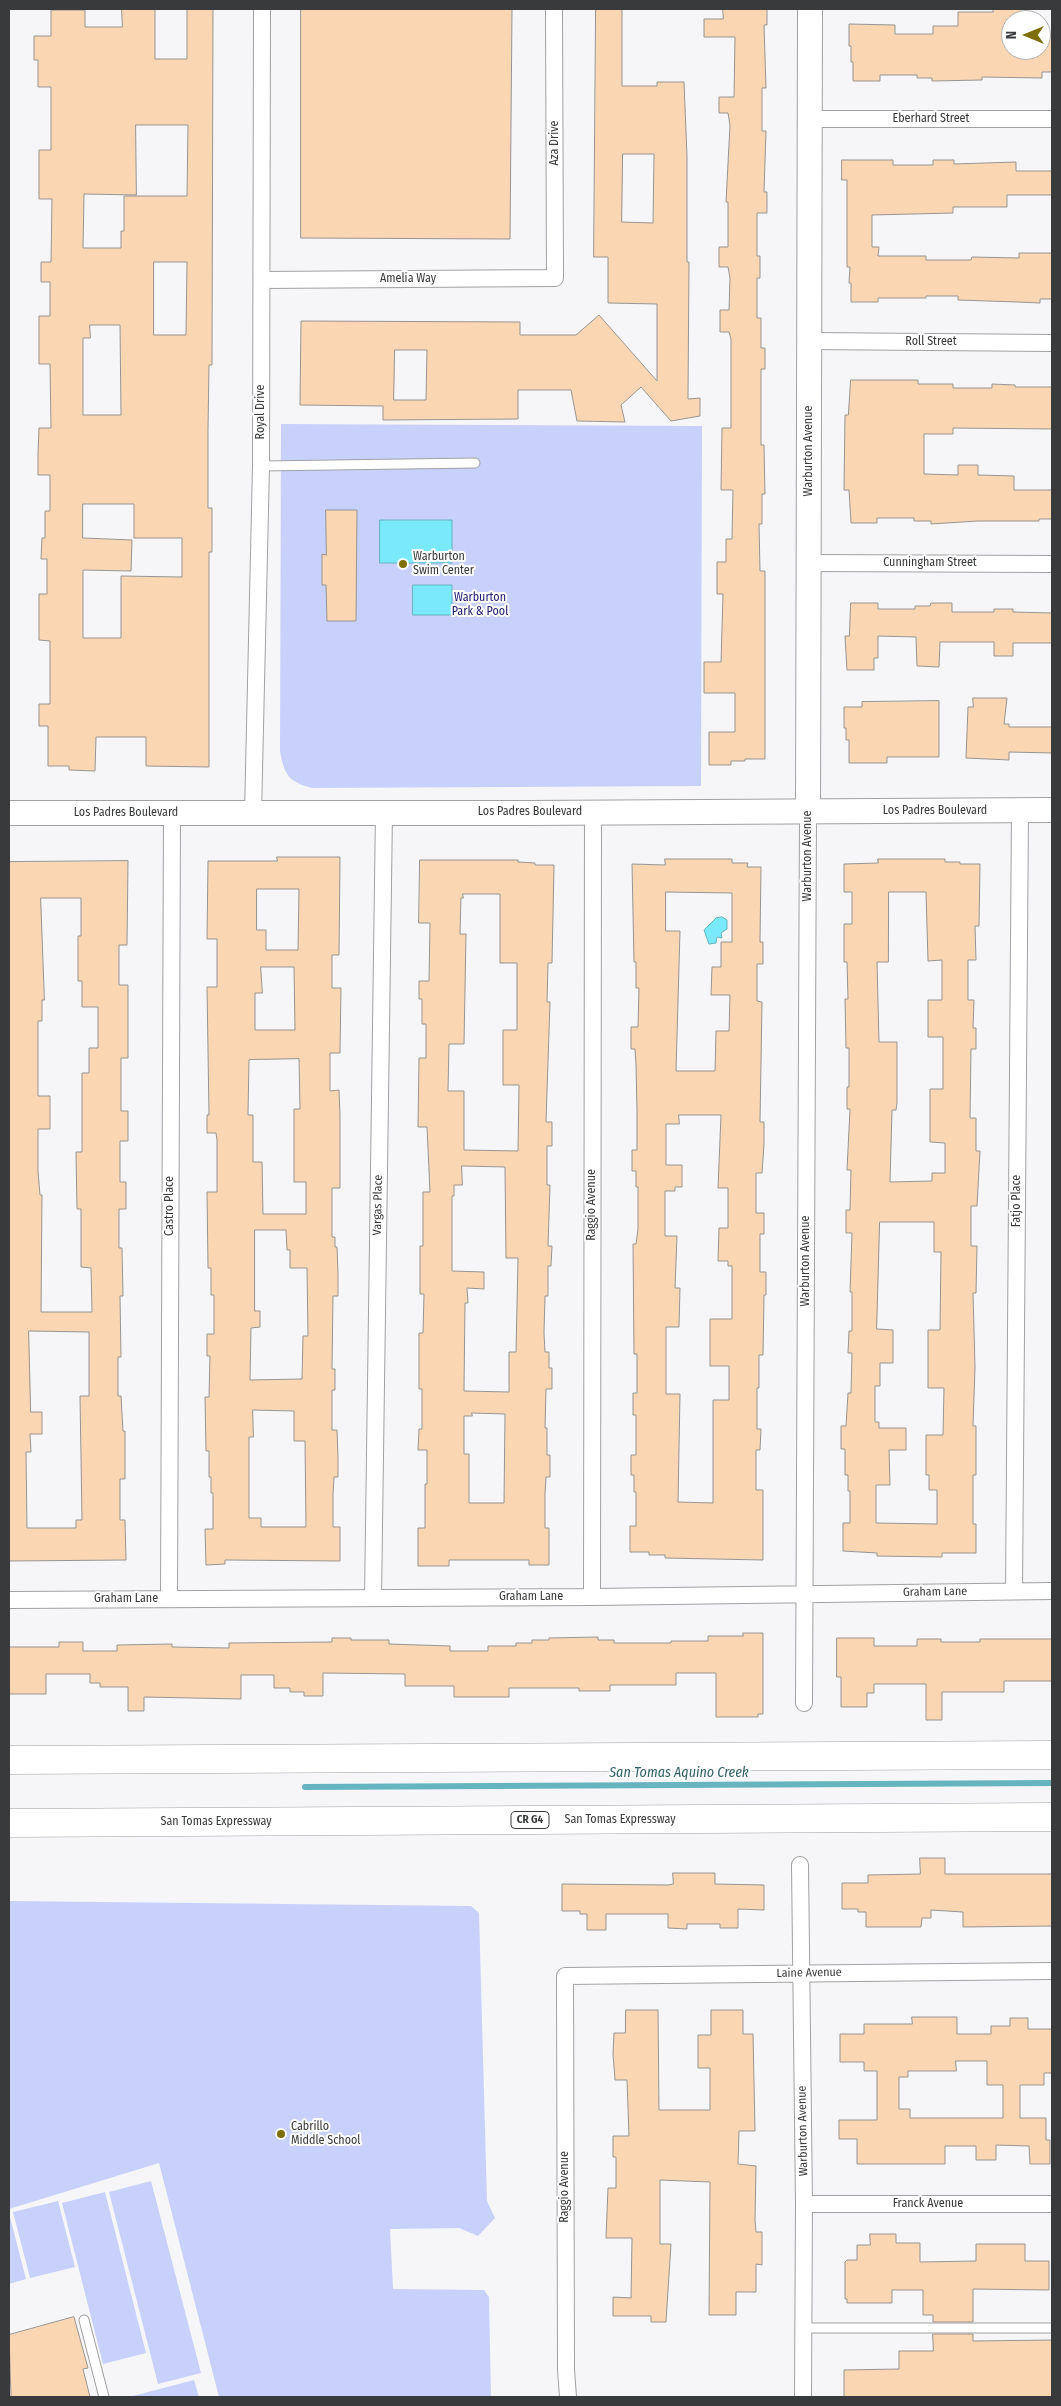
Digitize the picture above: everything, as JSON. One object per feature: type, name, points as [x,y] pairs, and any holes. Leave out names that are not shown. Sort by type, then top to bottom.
[{"type":"highway","points":[[9,1760],[1052,1755]]},
{"type":"highway","name":"San Tomas Expressway","points":[[9,1823],[1052,1817]]},
{"type":"street","name":"Royal Drive","points":[[253,814],[261,466],[262,9]]},
{"type":"street","name":"Aza Drive","points":[[554,9],[555,278]]},
{"type":"street","name":"Warburton Avenue","points":[[804,1703],[806,1594],[810,9]]},
{"type":"street","name":"Eberhard Street","points":[[809,119],[1052,119]]},
{"type":"street","name":"Amelia Way","points":[[262,280],[555,278]]},
{"type":"street","name":"Roll Street","points":[[809,341],[1052,343]]},
{"type":"street","name":"Cunningham Street","points":[[808,563],[1052,564]]},
{"type":"street","name":"Fatjo Place","points":[[1014,1591],[1020,810]]},
{"type":"street","name":"Los Padres Boulevard","points":[[9,813],[253,814],[1052,810]]},
{"type":"street","name":"Vargas Place","points":[[373,1598],[384,812]]},
{"type":"street","name":"Castro Place","points":[[169,1599],[172,813]]},
{"type":"street","name":"Raggio Avenue","points":[[592,1597],[593,813]]},
{"type":"street","name":"Graham Lane","points":[[9,1600],[592,1597],[1052,1591]]},
{"type":"street","name":"Warburton Avenue","points":[[800,1866],[804,2204],[803,2397]]},
{"type":"street","name":"Laine Avenue","points":[[565,1976],[1052,1971]]},
{"type":"street","name":"Raggio Avenue","points":[[565,1976],[566,2370],[568,2397]]},
{"type":"street","name":"Franck Avenue","points":[[804,2204],[1052,2204]]},
{"type":"lane","points":[[261,466],[475,463]]},
{"type":"lane","points":[[84,2320],[104,2397]]},
{"type":"lane","points":[[803,2328],[1052,2328]]},
{"type":"green space","name":"Warburton Park & Pool","points":[[281,424],[702,426],[701,786],[312,788],[293,780],[283,766],[280,751]]},
{"type":"green space","name":"Cabrillo Middle School","points":[[9,1901],[471,1906],[479,1913],[487,2201],[495,2218],[478,2236],[459,2228],[390,2229],[393,2289],[484,2290],[489,2297],[491,2397],[219,2397],[159,2163],[9,2209]]},
{"type":"green space","points":[[151,2181],[201,2373],[158,2384],[109,2192]]},
{"type":"green space","points":[[105,2192],[146,2353],[103,2364],[62,2203]]},
{"type":"green space","points":[[58,2201],[75,2267],[30,2278],[13,2212]]},
{"type":"green space","points":[[9,2213],[26,2279],[9,2284]]},
{"type":"green space","points":[[194,2380],[199,2397],[129,2397]]},
{"type":"shaded area","points":[[380,520],[452,520],[452,563],[380,563]]},
{"type":"shaded area","points":[[413,585],[452,585],[452,615],[413,615]]},
{"type":"shaded area","points":[[722,917],[727,920],[727,929],[721,933],[722,938],[717,937],[716,943],[709,944],[704,930],[716,918]]},
{"type":"building","points":[[122,9],[155,9],[155,59],[187,59],[187,9],[213,9],[212,365],[209,365],[208,430],[208,508],[212,508],[212,552],[209,552],[209,767],[146,766],[146,737],[96,737],[95,771],[69,770],[69,766],[48,766],[48,726],[39,726],[39,704],[50,704],[50,641],[39,640],[39,594],[47,594],[47,559],[41,559],[42,538],[45,538],[45,511],[50,511],[50,475],[38,475],[38,453],[39,428],[51,428],[50,364],[39,364],[39,316],[50,316],[50,282],[41,282],[41,262],[51,262],[52,199],[39,199],[39,150],[51,150],[51,87],[38,87],[38,60],[34,60],[34,36],[51,36],[51,10],[85,10],[85,27],[122,27]],"holes":[[[136,125],[188,125],[187,196],[124,196],[124,231],[121,231],[121,248],[83,248],[84,194],[136,195]],[[154,262],[187,262],[186,335],[154,335]],[[90,325],[120,325],[121,415],[83,415],[83,338],[90,338]],[[83,504],[134,504],[134,538],[182,538],[182,577],[121,576],[121,638],[83,638],[83,570],[131,571],[132,540],[83,538]]]},
{"type":"building","points":[[301,9],[512,9],[510,239],[301,238]]},
{"type":"building","points":[[596,9],[622,9],[622,86],[657,86],[657,82],[684,82],[687,156],[687,262],[689,262],[688,399],[700,398],[700,416],[671,421],[641,387],[621,405],[625,422],[577,421],[571,390],[518,390],[518,419],[383,420],[383,406],[300,405],[301,321],[520,322],[520,335],[576,335],[599,315],[657,381],[657,304],[608,303],[608,257],[594,257]],"holes":[[[623,154],[654,154],[653,223],[622,222]],[[395,350],[427,350],[426,400],[394,400]]]},
{"type":"building","points":[[723,9],[767,9],[767,25],[764,25],[766,88],[762,88],[762,131],[766,131],[764,192],[767,192],[767,213],[757,213],[757,256],[760,256],[760,278],[757,278],[757,318],[761,318],[761,348],[765,348],[765,369],[761,369],[761,445],[764,445],[765,494],[762,494],[762,524],[759,524],[760,571],[765,571],[765,759],[731,761],[731,765],[709,765],[709,732],[735,732],[735,693],[704,693],[704,662],[721,662],[723,594],[717,594],[717,562],[726,562],[726,539],[732,539],[733,490],[721,490],[722,428],[731,428],[731,339],[729,332],[720,332],[720,310],[729,310],[730,278],[728,267],[719,267],[719,247],[728,247],[728,202],[726,202],[730,125],[728,113],[719,113],[719,97],[734,97],[735,37],[704,37],[704,19],[723,19]]},
{"type":"building","points":[[993,9],[1025,9],[1001,10],[1001,60],[1051,60],[1052,34],[1052,72],[1042,72],[1042,78],[982,77],[982,80],[932,81],[932,78],[917,78],[917,75],[880,75],[880,81],[853,81],[853,62],[851,62],[851,46],[849,46],[849,24],[895,25],[895,34],[933,34],[933,26],[958,26],[958,12],[993,12]]},
{"type":"building","points":[[842,160],[893,160],[893,165],[933,165],[933,160],[954,160],[954,164],[1016,162],[1016,171],[1052,171],[1052,195],[1007,195],[1007,207],[953,207],[953,213],[872,215],[872,247],[879,247],[878,256],[926,256],[926,260],[971,260],[972,257],[1019,258],[1019,253],[1052,253],[1052,299],[1040,299],[1040,303],[958,300],[958,296],[926,296],[926,298],[878,298],[878,302],[851,302],[850,267],[847,267],[847,180],[842,180]]},
{"type":"building","points":[[851,380],[918,380],[918,384],[953,384],[953,388],[992,388],[992,384],[1015,385],[1015,387],[1052,387],[1052,429],[953,428],[953,434],[924,434],[924,474],[958,475],[958,465],[978,465],[978,475],[1014,476],[1014,490],[1052,490],[1052,519],[931,524],[931,521],[914,521],[914,518],[877,518],[877,523],[851,523],[849,490],[844,490],[845,415],[848,415]]},
{"type":"building","points":[[326,510],[357,510],[356,621],[327,621],[326,585],[322,585],[322,554],[326,555]]},
{"type":"building","points":[[851,603],[878,603],[878,609],[915,609],[915,606],[930,606],[931,603],[952,603],[952,612],[994,612],[994,609],[1013,609],[1013,612],[1052,613],[1052,643],[1013,643],[1013,656],[994,656],[994,642],[940,642],[939,667],[917,666],[916,637],[878,636],[878,658],[874,658],[874,670],[847,670],[845,636],[849,636]]},
{"type":"building","points":[[973,698],[1007,698],[1004,724],[1009,724],[1009,727],[1052,727],[1052,753],[1009,752],[1009,760],[966,758],[968,707],[973,707]]},
{"type":"building","points":[[939,701],[939,757],[887,757],[887,763],[849,763],[849,740],[846,740],[846,728],[844,728],[844,707],[862,707],[862,702]]},
{"type":"building","points":[[277,857],[340,857],[339,955],[332,955],[332,988],[341,988],[340,1053],[330,1053],[330,1091],[339,1090],[340,1115],[340,1188],[332,1188],[332,1237],[335,1237],[335,1247],[337,1247],[338,1296],[333,1296],[332,1369],[335,1369],[335,1390],[332,1390],[332,1430],[337,1430],[338,1477],[334,1477],[333,1527],[340,1527],[340,1561],[225,1560],[225,1564],[206,1565],[205,1529],[213,1529],[213,1493],[211,1493],[211,1477],[209,1477],[209,1451],[206,1451],[205,1397],[209,1397],[210,1356],[207,1356],[207,1334],[214,1334],[214,1295],[211,1295],[211,1268],[208,1268],[207,1192],[217,1192],[216,1133],[207,1133],[207,1115],[209,1115],[207,987],[217,987],[217,939],[207,939],[208,861],[277,861]],"holes":[[[257,889],[299,889],[298,950],[266,950],[266,930],[257,930]],[[261,967],[294,967],[295,1030],[255,1030],[255,993],[262,993]],[[299,1059],[300,1109],[294,1109],[294,1182],[306,1182],[306,1214],[263,1214],[262,1162],[253,1162],[253,1115],[248,1115],[249,1060]],[[255,1230],[286,1230],[287,1250],[290,1250],[290,1268],[307,1268],[308,1336],[303,1336],[302,1379],[250,1380],[251,1328],[260,1327],[260,1311],[255,1311]],[[253,1410],[294,1411],[294,1441],[305,1441],[306,1527],[261,1527],[261,1518],[249,1518],[249,1437],[253,1437]]]},
{"type":"building","points":[[665,859],[732,859],[732,863],[748,863],[747,867],[761,867],[760,942],[763,942],[763,964],[757,964],[757,1001],[762,1002],[760,1122],[764,1122],[764,1144],[762,1173],[756,1173],[756,1213],[764,1213],[764,1234],[760,1234],[760,1272],[766,1272],[766,1295],[764,1295],[763,1355],[759,1355],[759,1388],[757,1388],[757,1429],[761,1429],[760,1450],[756,1450],[756,1490],[763,1490],[763,1560],[665,1558],[665,1555],[649,1555],[649,1552],[630,1552],[630,1526],[636,1526],[636,1492],[634,1492],[634,1475],[631,1475],[631,1455],[636,1455],[636,1415],[633,1415],[633,1393],[637,1393],[637,1354],[634,1354],[633,1244],[636,1244],[638,1229],[638,1187],[636,1187],[636,1171],[632,1171],[632,1150],[637,1150],[637,1110],[635,1049],[631,1049],[631,1027],[638,1027],[639,988],[636,988],[636,962],[634,962],[632,864],[665,865]],"holes":[[[666,892],[732,893],[732,942],[721,942],[721,967],[712,967],[711,995],[730,995],[729,1031],[716,1031],[715,1071],[676,1071],[680,931],[666,931]],[[679,1115],[721,1115],[718,1188],[728,1188],[728,1228],[719,1228],[718,1261],[728,1261],[728,1266],[732,1266],[732,1319],[710,1319],[710,1366],[729,1366],[729,1400],[713,1400],[713,1503],[678,1502],[680,1394],[666,1394],[666,1327],[679,1327],[680,1288],[675,1288],[677,1236],[665,1236],[665,1191],[675,1191],[675,1187],[682,1187],[682,1165],[666,1165],[666,1124],[679,1124]]]},
{"type":"building","points":[[878,859],[945,859],[945,862],[980,864],[979,926],[975,926],[976,960],[968,960],[968,1000],[974,1000],[973,1028],[976,1028],[976,1049],[971,1049],[970,1118],[976,1118],[976,1151],[980,1151],[977,1206],[971,1206],[971,1246],[977,1246],[976,1293],[973,1293],[975,1367],[973,1426],[976,1426],[976,1475],[973,1475],[973,1524],[976,1524],[976,1553],[942,1553],[942,1557],[877,1556],[877,1553],[843,1551],[843,1523],[850,1523],[850,1491],[848,1491],[848,1475],[845,1475],[845,1449],[841,1449],[841,1426],[846,1426],[848,1393],[851,1393],[852,1353],[848,1353],[849,1331],[852,1331],[852,1292],[850,1292],[852,1233],[846,1233],[846,1210],[850,1210],[851,1170],[847,1170],[850,1109],[847,1109],[849,1048],[846,1048],[845,999],[848,999],[847,962],[844,962],[844,924],[852,924],[852,892],[844,892],[844,864],[878,863]],"holes":[[[889,892],[926,892],[928,961],[942,960],[942,1000],[928,1000],[928,1037],[943,1037],[943,1089],[930,1089],[930,1142],[945,1143],[945,1173],[932,1173],[932,1181],[890,1182],[892,1110],[896,1110],[897,1103],[897,1042],[879,1042],[877,962],[888,962]],[[880,1222],[934,1222],[934,1252],[941,1252],[940,1330],[928,1330],[928,1388],[944,1388],[943,1435],[926,1435],[926,1475],[929,1475],[929,1490],[937,1490],[937,1524],[876,1523],[876,1485],[890,1485],[889,1450],[906,1450],[906,1428],[879,1428],[879,1422],[875,1422],[875,1386],[880,1386],[880,1363],[893,1363],[893,1330],[877,1329]]]},
{"type":"building","points":[[420,860],[518,860],[518,862],[535,863],[535,865],[554,865],[552,963],[548,963],[547,1002],[550,1002],[546,1122],[552,1122],[552,1146],[547,1146],[547,1185],[550,1185],[548,1246],[552,1246],[551,1266],[548,1266],[548,1296],[545,1296],[544,1333],[545,1352],[549,1352],[549,1368],[552,1368],[552,1389],[546,1389],[545,1428],[547,1428],[547,1455],[550,1455],[550,1477],[546,1477],[545,1493],[545,1528],[549,1528],[549,1565],[529,1565],[529,1560],[449,1560],[449,1566],[418,1566],[418,1528],[425,1528],[425,1484],[427,1484],[427,1450],[418,1450],[419,1429],[422,1429],[422,1389],[419,1389],[419,1333],[423,1333],[424,1294],[420,1294],[420,1246],[423,1246],[423,1192],[430,1192],[427,1127],[418,1127],[419,1058],[426,1058],[426,1024],[422,1024],[422,999],[419,999],[419,981],[429,981],[430,923],[419,923]],"holes":[[[463,894],[500,894],[500,963],[517,963],[517,1030],[503,1030],[503,1085],[519,1085],[518,1151],[464,1150],[464,1091],[448,1091],[449,1044],[464,1044],[466,934],[460,934],[461,898],[463,898]],[[462,1166],[505,1167],[506,1258],[518,1258],[516,1352],[509,1352],[509,1392],[464,1391],[465,1303],[468,1303],[467,1288],[484,1289],[484,1272],[452,1271],[452,1196],[454,1196],[454,1185],[462,1185]],[[472,1413],[505,1414],[504,1503],[469,1503],[469,1454],[464,1454],[464,1416],[472,1416]]]},
{"type":"building","points":[[128,861],[127,945],[119,945],[119,985],[128,985],[128,1058],[121,1058],[121,1111],[128,1111],[128,1141],[120,1141],[120,1182],[126,1182],[126,1209],[119,1209],[119,1248],[122,1248],[123,1296],[120,1296],[121,1357],[118,1357],[118,1396],[121,1396],[123,1431],[125,1431],[125,1479],[120,1479],[120,1520],[125,1520],[126,1560],[9,1561],[9,862]],"holes":[[[41,898],[81,898],[81,936],[78,936],[78,981],[82,981],[82,1007],[98,1007],[98,1048],[89,1048],[89,1073],[82,1073],[82,1152],[76,1152],[77,1209],[81,1209],[81,1267],[91,1268],[92,1312],[41,1312],[42,1195],[40,1195],[38,1171],[38,1129],[50,1129],[50,1096],[38,1096],[38,1021],[42,1021],[42,1000],[44,1000]],[[29,1331],[89,1332],[89,1396],[80,1396],[82,1520],[76,1520],[76,1528],[27,1528],[26,1452],[31,1452],[30,1434],[42,1434],[42,1412],[31,1412]]]},
{"type":"building","points":[[743,1633],[763,1633],[763,1714],[758,1714],[758,1717],[716,1717],[716,1673],[676,1673],[676,1685],[610,1685],[610,1691],[579,1691],[579,1688],[509,1688],[509,1697],[454,1697],[454,1686],[405,1686],[405,1674],[323,1673],[323,1696],[304,1696],[304,1692],[290,1692],[290,1688],[274,1688],[274,1675],[241,1675],[241,1699],[144,1697],[144,1711],[128,1711],[128,1687],[100,1687],[100,1683],[90,1683],[90,1674],[46,1674],[46,1694],[9,1694],[9,1647],[59,1647],[59,1642],[83,1642],[83,1651],[117,1651],[117,1645],[172,1644],[172,1647],[229,1648],[229,1643],[332,1642],[332,1638],[351,1638],[351,1640],[389,1640],[389,1644],[450,1646],[450,1651],[488,1651],[488,1646],[516,1646],[516,1643],[532,1643],[532,1640],[549,1640],[549,1638],[598,1637],[598,1640],[614,1640],[614,1643],[671,1643],[671,1641],[708,1641],[708,1636],[743,1636]]},
{"type":"building","points":[[837,1638],[874,1638],[874,1646],[917,1646],[917,1639],[941,1639],[941,1642],[980,1642],[980,1639],[1052,1639],[1052,1681],[1004,1681],[1004,1692],[942,1692],[942,1720],[926,1720],[926,1684],[874,1684],[874,1693],[867,1693],[867,1707],[841,1707],[841,1677],[837,1677]]},
{"type":"building","points":[[920,1858],[945,1858],[945,1874],[1052,1874],[1052,1926],[963,1927],[963,1912],[931,1910],[931,1918],[922,1918],[921,1927],[866,1927],[866,1912],[858,1912],[858,1909],[842,1909],[842,1883],[868,1883],[868,1875],[920,1874]]},
{"type":"building","points":[[673,1873],[715,1873],[715,1884],[764,1885],[764,1910],[738,1909],[738,1928],[720,1928],[720,1924],[687,1924],[687,1929],[668,1928],[668,1914],[606,1914],[606,1930],[587,1930],[587,1914],[580,1914],[580,1911],[562,1911],[562,1884],[668,1885],[673,1884]]},
{"type":"building","points":[[626,2010],[658,2010],[659,2110],[710,2110],[710,2068],[698,2068],[698,2035],[711,2035],[711,2010],[743,2010],[743,2034],[753,2034],[755,2131],[739,2131],[738,2164],[756,2166],[755,2220],[756,2232],[762,2232],[762,2265],[756,2264],[756,2292],[736,2292],[736,2315],[709,2315],[710,2182],[660,2180],[660,2244],[671,2244],[666,2322],[651,2322],[651,2316],[613,2316],[613,2297],[631,2298],[632,2238],[606,2238],[608,2188],[616,2188],[616,2157],[613,2157],[613,2136],[629,2136],[627,2080],[615,2080],[613,2054],[614,2033],[625,2033]]},
{"type":"building","points":[[912,2017],[957,2017],[957,2034],[991,2034],[991,2026],[1010,2026],[1010,2018],[1028,2018],[1028,2029],[1052,2029],[1052,2073],[1044,2073],[1044,2085],[1020,2085],[1020,2118],[1046,2118],[1046,2140],[1050,2140],[1050,2164],[1030,2164],[1029,2146],[996,2145],[996,2160],[976,2160],[976,2146],[945,2146],[945,2164],[857,2164],[857,2139],[839,2139],[839,2120],[877,2120],[877,2071],[864,2071],[864,2062],[840,2062],[840,2034],[864,2034],[864,2024],[912,2024]],"holes":[[[956,2061],[987,2061],[987,2085],[1003,2085],[1003,2118],[910,2118],[910,2109],[899,2109],[899,2077],[908,2077],[908,2071],[956,2071]]]},
{"type":"building","points":[[870,2234],[896,2234],[896,2243],[920,2243],[920,2262],[976,2261],[976,2244],[1025,2244],[1025,2261],[1049,2261],[1049,2290],[973,2289],[973,2322],[933,2322],[933,2315],[923,2315],[923,2290],[892,2290],[892,2303],[847,2303],[847,2299],[845,2299],[845,2262],[847,2260],[857,2260],[857,2245],[870,2245]]},
{"type":"building","points":[[74,2317],[88,2368],[83,2369],[90,2397],[11,2397],[9,2335]]},
{"type":"building","points":[[933,2334],[973,2334],[973,2341],[1052,2340],[1052,2397],[844,2397],[844,2370],[899,2369],[899,2351],[933,2351]]},
{"type":"waterway","name":"San Tomas Aquino Creek","points":[[305,1787],[1052,1783]]},
{"type":"place","name":"Warburton Swim Center","points":[[403,564]]},
{"type":"place","name":"Cabrillo Middle School","points":[[281,2134]]}]
